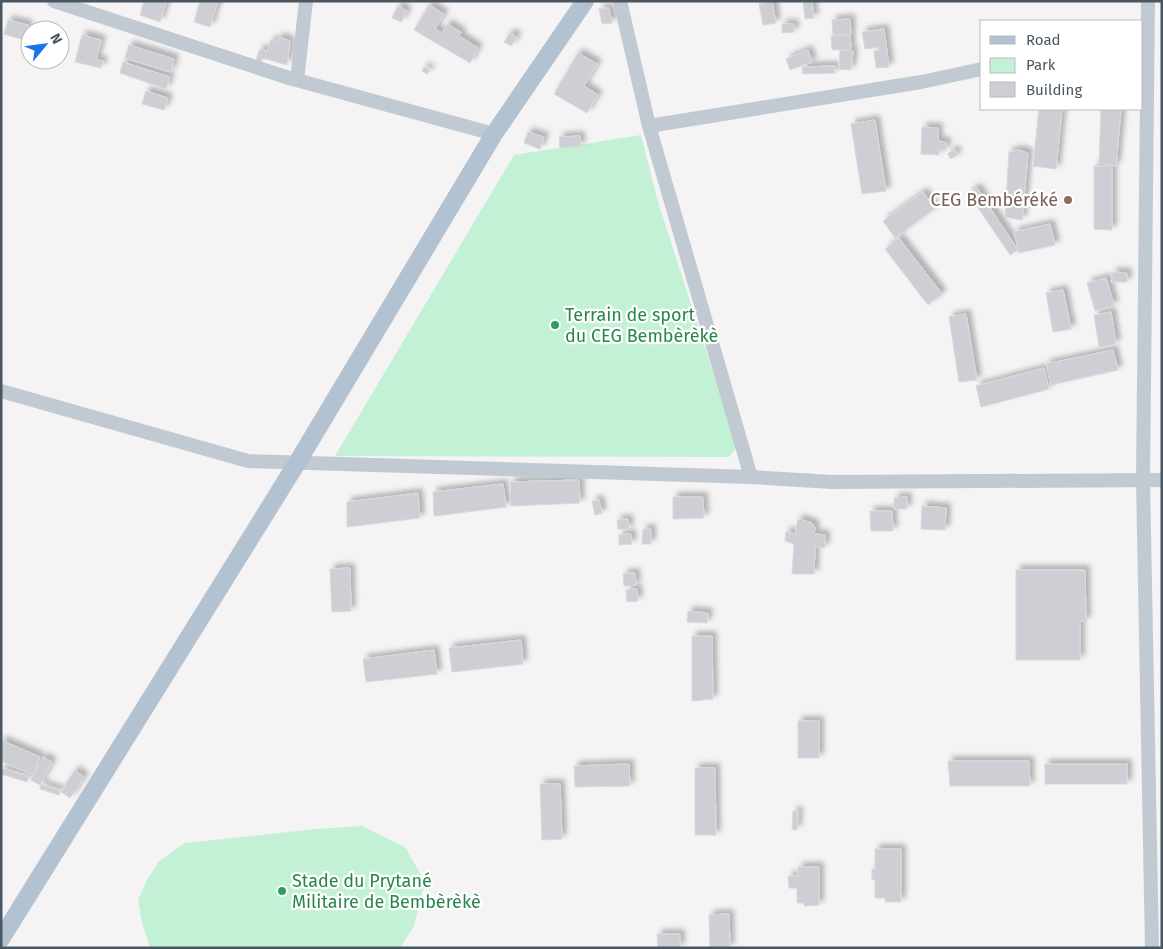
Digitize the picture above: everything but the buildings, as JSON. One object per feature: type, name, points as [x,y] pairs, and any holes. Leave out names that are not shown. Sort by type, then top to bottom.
[{"type":"main road","points":[[1,939],[297,463],[494,134],[585,1]]},
{"type":"street","points":[[54,1],[298,80],[494,134]]},
{"type":"street","points":[[298,80],[306,1]]},
{"type":"street","points":[[620,1],[649,126],[751,477]]},
{"type":"street","points":[[1148,1],[1151,34],[1143,480],[1152,948]]},
{"type":"street","points":[[649,126],[921,82],[980,69]]},
{"type":"street","points":[[1,391],[248,461],[751,477],[832,482],[1162,480]]},
{"type":"green space","name":"Terrain de sport du CEG Bembèrèkè","points":[[641,135],[658,202],[737,447],[729,457],[335,456],[514,155]]},
{"type":"green space","name":"Stade du Prytané Militaire de Bembèrèkè","points":[[362,826],[405,847],[425,882],[414,926],[400,948],[150,948],[142,923],[138,900],[147,880],[159,861],[185,843]]},
{"type":"place","name":"CEG Bembéréké","points":[[1068,200]]},
{"type":"place","name":"Terrain de sport du CEG Bembèrèkè","points":[[555,325]]},
{"type":"place","name":"Stade du Prytané Militaire de Bembèrèkè","points":[[282,891]]}]
